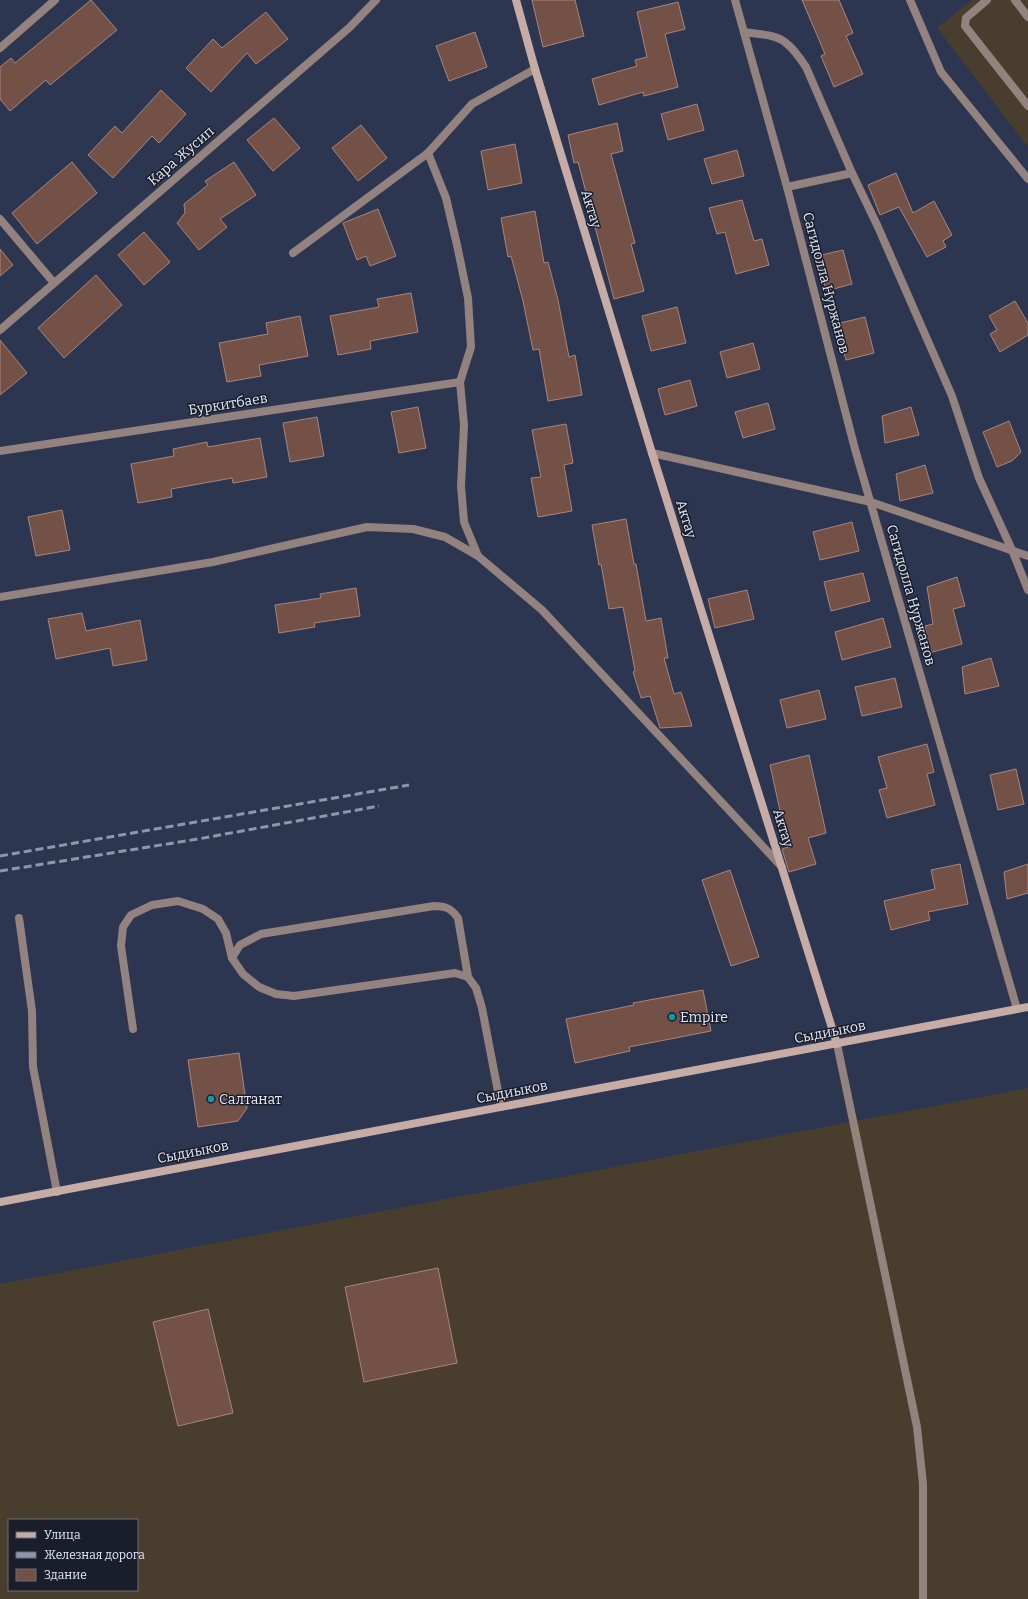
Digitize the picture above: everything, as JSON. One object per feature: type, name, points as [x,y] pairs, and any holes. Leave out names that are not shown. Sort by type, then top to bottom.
[{"type":"street","points":[[0,48],[55,0]]},
{"type":"street","name":"Кара Жусип","points":[[0,330],[350,27],[376,0]]},
{"type":"street","name":"Актау","points":[[516,0],[535,69],[652,453],[837,1044]]},
{"type":"street","name":"Сагидолла Нуржанов","points":[[735,0],[787,187],[855,449],[1017,1009]]},
{"type":"street","points":[[910,0],[941,72],[1028,179]]},
{"type":"street","points":[[987,0],[966,18],[966,26],[1028,106]]},
{"type":"street","points":[[1015,0],[1028,17]]},
{"type":"street","points":[[744,32],[770,36],[785,42],[798,55],[806,67],[852,173],[878,227],[948,389],[979,478],[1012,550],[1028,590]]},
{"type":"street","points":[[293,253],[428,153],[472,104],[535,69]]},
{"type":"street","points":[[428,153],[446,198],[468,298],[471,347],[460,382],[464,424],[461,486],[464,522],[478,556]]},
{"type":"street","points":[[787,187],[852,173]]},
{"type":"street","points":[[0,219],[54,283]]},
{"type":"street","name":"Буркитбаев","points":[[0,451],[460,382]]},
{"type":"street","points":[[652,453],[871,502],[1028,556]]},
{"type":"street","points":[[0,597],[214,562],[368,528],[413,529],[445,537],[478,556],[542,610],[782,868]]},
{"type":"street","points":[[134,1029],[121,946],[122,927],[131,915],[152,905],[178,901],[203,909],[218,919],[226,933],[232,958],[243,974],[259,987],[276,994],[294,996],[455,973],[468,977]]},
{"type":"street","points":[[232,958],[240,945],[261,934],[434,906],[444,906],[452,910],[458,918],[468,977],[476,988],[482,1008],[501,1107]]},
{"type":"street","points":[[19,918],[32,1011],[33,1067],[57,1192]]},
{"type":"street","name":"Сыдиыков","points":[[0,1202],[837,1044],[1028,1006]]},
{"type":"street","points":[[837,1044],[916,1427],[923,1484],[923,1599]]},
{"type":"shaded area","points":[[972,0],[1028,0],[1028,147],[937,28]]},
{"type":"shaded area","points":[[1028,1088],[1028,1599],[0,1599],[0,1284]]},
{"type":"building","points":[[91,0],[117,30],[50,85],[46,80],[10,111],[0,99],[0,67],[11,58],[15,63]]},
{"type":"building","points":[[532,0],[575,0],[584,36],[543,47]]},
{"type":"building","points":[[802,0],[839,0],[853,33],[846,36],[863,74],[834,87],[821,56],[825,54]]},
{"type":"building","points":[[678,2],[685,29],[665,34],[678,87],[644,96],[643,92],[599,105],[592,79],[637,66],[635,60],[647,57],[637,12]]},
{"type":"building","points":[[266,12],[288,39],[256,64],[247,53],[211,92],[186,68],[213,39],[222,48]]},
{"type":"building","points":[[475,32],[487,67],[449,81],[436,46]]},
{"type":"building","points":[[161,90],[186,114],[159,143],[152,136],[113,178],[88,155],[115,126],[122,133]]},
{"type":"building","points":[[697,104],[704,130],[668,140],[661,114]]},
{"type":"building","points":[[274,118],[300,148],[273,171],[247,140]]},
{"type":"building","points":[[617,123],[623,151],[611,154],[635,243],[631,244],[644,291],[614,299],[578,162],[574,163],[568,135]]},
{"type":"building","points":[[361,125],[387,158],[358,181],[332,148]]},
{"type":"building","points":[[515,144],[522,183],[488,190],[481,151]]},
{"type":"building","points":[[737,150],[744,176],[712,184],[704,159]]},
{"type":"building","points":[[72,162],[97,193],[37,244],[12,213]]},
{"type":"building","points":[[234,162],[256,195],[220,219],[227,227],[199,250],[177,223],[185,213],[184,204],[208,185],[205,181]]},
{"type":"building","points":[[896,173],[913,213],[934,201],[952,235],[943,241],[946,247],[927,257],[899,207],[880,215],[868,185]]},
{"type":"building","points":[[742,200],[754,241],[762,239],[769,265],[736,274],[725,232],[717,234],[709,208]]},
{"type":"building","points":[[378,209],[396,256],[370,266],[366,256],[357,260],[343,223]]},
{"type":"building","points":[[535,211],[544,263],[548,262],[558,300],[569,357],[575,355],[582,395],[548,401],[539,349],[533,350],[523,301],[511,256],[508,257],[501,218]]},
{"type":"building","points":[[144,232],[170,262],[144,285],[118,255]]},
{"type":"building","points":[[0,249],[13,265],[0,276]]},
{"type":"building","points":[[843,250],[852,284],[826,291],[817,256]]},
{"type":"building","points":[[96,275],[122,305],[64,358],[38,328]]},
{"type":"building","points":[[411,293],[418,332],[370,341],[371,349],[338,355],[330,316],[379,307],[377,299]]},
{"type":"building","points":[[1015,301],[1028,323],[1028,335],[1000,352],[990,334],[997,330],[989,316]]},
{"type":"building","points":[[677,307],[686,343],[651,351],[642,316]]},
{"type":"building","points":[[300,316],[308,356],[259,365],[261,376],[227,382],[219,343],[268,334],[266,323]]},
{"type":"building","points":[[865,317],[874,353],[846,360],[836,324]]},
{"type":"building","points":[[0,340],[27,373],[0,395]]},
{"type":"building","points":[[753,343],[760,369],[727,378],[720,352]]},
{"type":"building","points":[[690,380],[697,406],[665,415],[658,389]]},
{"type":"building","points":[[768,403],[775,429],[743,438],[735,412]]},
{"type":"building","points":[[418,407],[426,448],[399,453],[391,412]]},
{"type":"building","points":[[911,407],[919,435],[885,443],[882,416]]},
{"type":"building","points":[[317,417],[324,456],[290,462],[283,423]]},
{"type":"building","points":[[1009,421],[1021,452],[1012,461],[997,467],[983,432]]},
{"type":"building","points":[[566,424],[573,463],[564,465],[572,511],[538,517],[531,478],[541,477],[532,430]]},
{"type":"building","points":[[260,438],[267,477],[233,483],[232,478],[171,489],[172,497],[138,503],[131,464],[174,456],[173,449],[207,442],[208,447]]},
{"type":"building","points":[[925,465],[933,493],[900,501],[896,474]]},
{"type":"building","points":[[62,510],[70,550],[36,556],[28,517]]},
{"type":"building","points":[[626,519],[646,621],[661,618],[668,658],[664,658],[674,694],[681,692],[692,726],[660,728],[650,696],[641,698],[633,672],[635,671],[623,607],[609,609],[592,525]]},
{"type":"building","points":[[852,522],[859,551],[820,560],[813,532]]},
{"type":"building","points":[[863,573],[870,601],[831,611],[824,582]]},
{"type":"building","points":[[957,577],[965,606],[953,609],[962,644],[929,653],[925,626],[933,624],[927,587]]},
{"type":"building","points":[[356,588],[360,616],[314,623],[315,627],[279,633],[275,605],[321,598],[320,594]]},
{"type":"building","points":[[747,590],[754,619],[715,628],[708,599]]},
{"type":"building","points":[[82,613],[86,631],[140,620],[147,660],[113,666],[110,648],[56,659],[48,619]]},
{"type":"building","points":[[883,618],[891,647],[842,660],[835,632]]},
{"type":"building","points":[[991,658],[999,686],[965,694],[962,667]]},
{"type":"building","points":[[895,678],[902,707],[862,716],[855,687]]},
{"type":"building","points":[[819,690],[826,719],[787,728],[780,700]]},
{"type":"building","points":[[927,744],[934,772],[927,774],[935,805],[887,818],[879,790],[887,788],[878,757]]},
{"type":"building","points":[[809,755],[826,833],[808,838],[816,864],[789,872],[782,849],[788,847],[770,765]]},
{"type":"building","points":[[1016,769],[1024,804],[998,810],[990,775]]},
{"type":"building","points":[[960,864],[968,904],[928,912],[930,920],[891,930],[884,901],[935,889],[931,870]]},
{"type":"building","points":[[1028,864],[1028,893],[1007,899],[1004,872]]},
{"type":"building","points":[[730,870],[759,957],[731,966],[702,880]]},
{"type":"building","points":[[703,990],[711,1031],[629,1047],[630,1051],[575,1063],[566,1019],[634,1005],[633,1003]]},
{"type":"building","points":[[239,1053],[247,1108],[238,1121],[198,1127],[188,1060]]},
{"type":"building","points":[[438,1268],[457,1363],[364,1382],[345,1287]]},
{"type":"building","points":[[208,1309],[233,1413],[178,1426],[153,1322]]},
{"type":"railway","points":[[0,856],[409,785]]},
{"type":"railway","points":[[0,871],[198,839],[379,806]]},
{"type":"place","name":"Empire","points":[[672,1017]]},
{"type":"place","name":"Салтанат","points":[[211,1099]]}]
